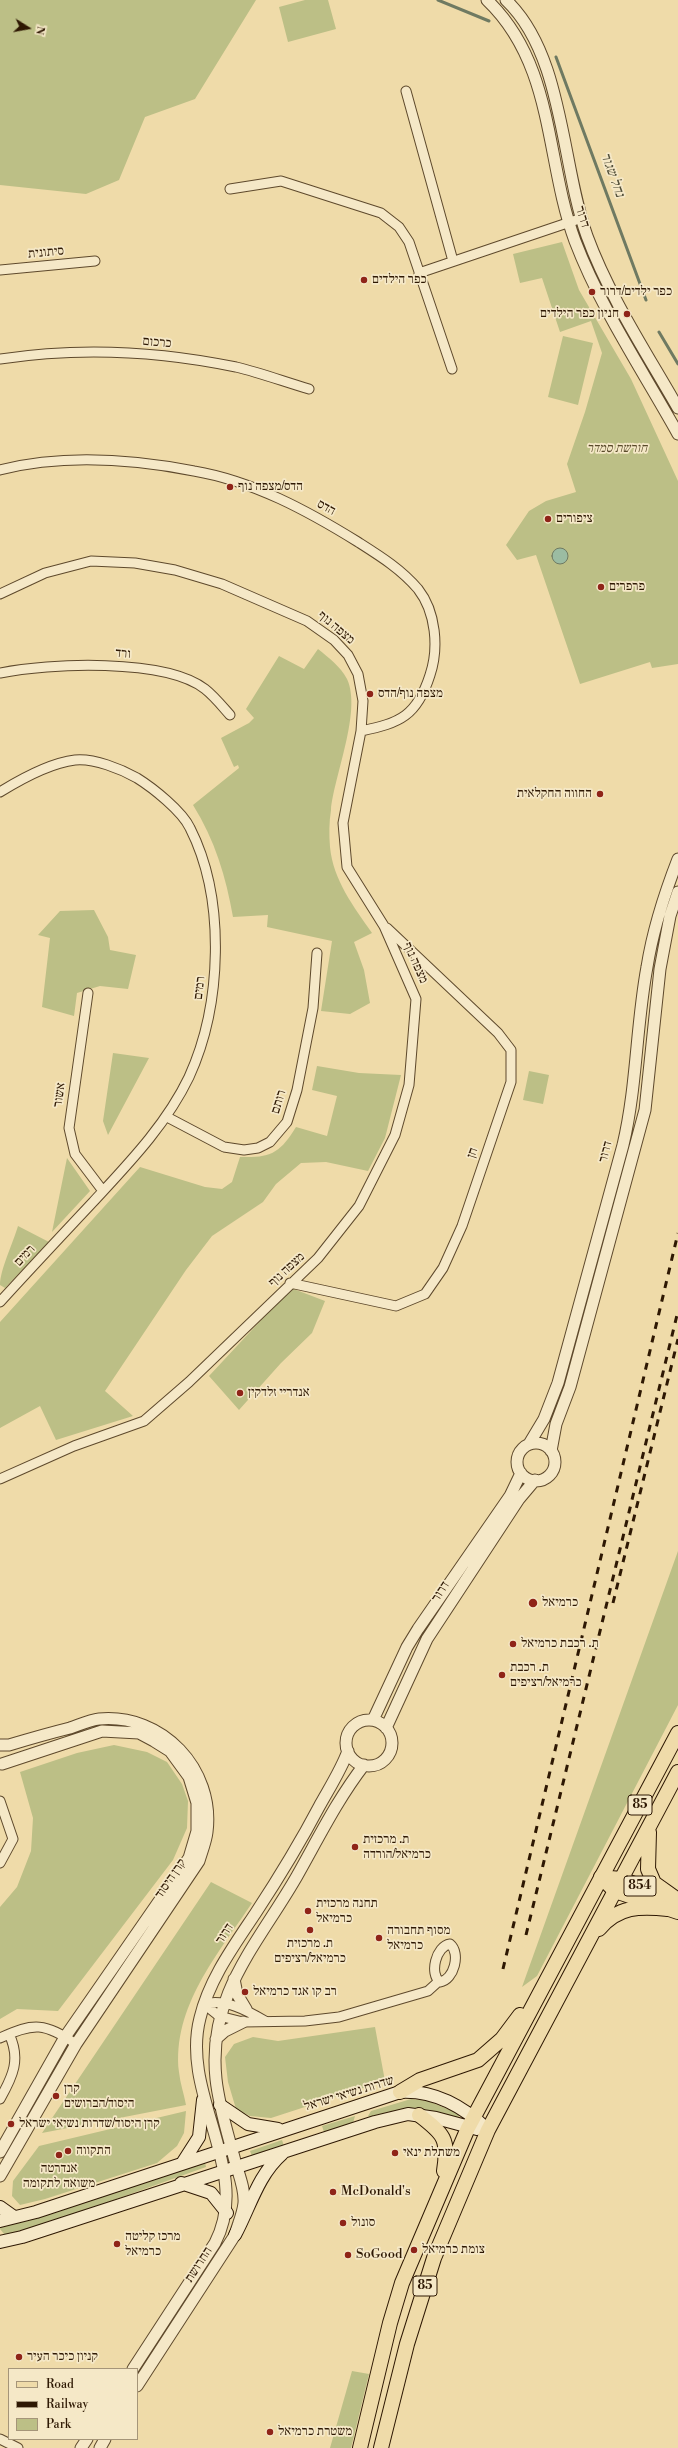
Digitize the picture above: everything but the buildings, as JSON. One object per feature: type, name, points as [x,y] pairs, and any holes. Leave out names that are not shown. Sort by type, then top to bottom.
[{"type":"main road","name":"85","points":[[360,2448],[390,2323],[402,2283],[441,2188],[471,2122],[678,1733]]},
{"type":"main road","name":"85","points":[[381,2448],[407,2344],[434,2258],[488,2130],[678,1772]]},
{"type":"main road","points":[[651,1824],[647,1841],[648,1869],[654,1883],[675,1905]]},
{"type":"main road","name":"854","points":[[602,1877],[618,1885],[675,1905]]},
{"type":"main road","points":[[585,1947],[603,1924],[620,1912],[643,1906],[675,1905]]},
{"type":"main road","points":[[400,2092],[420,2080],[478,2060],[490,2051],[546,1981]]},
{"type":"main road","name":"שדרות נשיאי ישראל","points":[[0,2221],[400,2092],[415,2091],[444,2100],[471,2122],[488,2130]]},
{"type":"main road","points":[[183,2162],[199,2137],[203,2100]]},
{"type":"main road","points":[[220,2105],[248,2124],[283,2129]]},
{"type":"main road","points":[[0,2242],[29,2235],[181,2183],[375,2122],[408,2114],[471,2122]]},
{"type":"main road","points":[[419,2115],[440,2133],[446,2144],[447,2152],[441,2188]]},
{"type":"main road","points":[[234,2235],[250,2208],[260,2181],[271,2164],[286,2151]]},
{"type":"main road","points":[[181,2183],[211,2193],[227,2213]]},
{"type":"main road","points":[[0,2207],[14,2217]]},
{"type":"street","name":"דרור","points":[[487,0],[502,14],[516,33],[533,70],[552,141],[569,222],[600,296],[678,434]]},
{"type":"street","name":"דרור","points":[[506,0],[527,25],[546,66],[582,218],[612,290],[678,408]]},
{"type":"street","points":[[406,91],[453,261]]},
{"type":"street","points":[[230,189],[281,181],[381,213],[399,227],[409,242],[452,369]]},
{"type":"street","points":[[419,273],[582,218]]},
{"type":"street","name":"סיתונית","points":[[0,270],[94,261]]},
{"type":"street","name":"כרכום","points":[[0,359],[37,353],[110,352],[177,357],[237,368],[309,389]]},
{"type":"street","name":"הדס","points":[[1,468],[60,461],[126,461],[196,471],[269,493],[329,524],[396,566],[419,590],[432,618],[435,642],[433,665],[421,697],[410,712],[395,723],[361,731]]},
{"type":"street","name":"מצפה נוף","points":[[0,594],[45,573],[91,561],[134,563],[175,570],[222,584],[307,621],[334,640],[348,655],[358,674],[363,701],[361,731],[343,823],[347,867],[384,926],[416,999],[409,1085],[395,1135],[359,1206],[318,1258],[290,1283],[188,1382],[144,1421],[74,1446],[0,1478]]},
{"type":"street","name":"ורד","points":[[0,673],[87,664],[147,669],[179,677],[204,688],[230,715]]},
{"type":"street","name":"רמים","points":[[0,792],[26,776],[75,760],[118,767],[156,790],[190,826],[207,874],[215,927],[215,970],[212,1006],[202,1044],[189,1077],[167,1118],[103,1191],[2,1297]]},
{"type":"street","name":"דרור","points":[[529,1444],[544,1419],[558,1383],[623,1145],[632,1108],[646,968],[658,913],[678,859]]},
{"type":"street","points":[[551,1451],[556,1424],[570,1387],[643,1118],[660,969],[670,916],[678,892]]},
{"type":"street","name":"חן","points":[[290,1283],[396,1306],[424,1294],[444,1268],[462,1226],[511,1082],[511,1050],[498,1033],[384,926]]},
{"type":"street","name":"רותם","points":[[167,1118],[224,1147],[244,1150],[258,1148],[270,1142],[287,1122],[297,1090],[313,1008],[317,953]]},
{"type":"street","name":"אשור","points":[[88,993],[69,1128],[75,1154],[103,1191]]},
{"type":"street","points":[[541,1443],[551,1451],[554,1456],[554,1469],[545,1478],[535,1480],[528,1479],[521,1472],[517,1458],[524,1447],[529,1444],[541,1443]]},
{"type":"street","name":"דרור","points":[[373,1720],[414,1635],[510,1496],[521,1472]]},
{"type":"street","name":"דרור","points":[[386,1728],[427,1639],[519,1500],[535,1480]]},
{"type":"street","name":"קרן היסוד","points":[[0,1745],[9,1745],[99,1719],[140,1724],[158,1731],[176,1743],[188,1757],[198,1773],[206,1802],[207,1832],[199,1861],[76,2044],[0,2176]]},
{"type":"street","points":[[373,1720],[386,1728],[391,1738],[391,1747],[388,1756],[373,1765],[364,1765],[356,1762],[348,1751],[346,1738],[350,1730],[360,1722],[373,1720]]},
{"type":"street","name":"קרן היסוד","points":[[0,2152],[65,2037],[189,1858],[197,1832],[197,1803],[189,1777],[170,1751],[139,1733],[102,1731],[1,1766]]},
{"type":"street","points":[[0,1749],[1,1766]]},
{"type":"street","name":"דרור","points":[[218,2151],[203,2100],[198,2072],[197,2041],[199,2020],[204,2004],[223,1964],[287,1864],[314,1817],[348,1751]]},
{"type":"street","points":[[231,2147],[220,2105],[216,2079],[216,2039],[219,2016],[223,2004],[234,1978],[296,1877],[324,1826],[364,1765]]},
{"type":"street","points":[[0,1801],[13,1839],[0,1863]]},
{"type":"street","points":[[314,1817],[324,1826]]},
{"type":"street","points":[[234,1978],[236,1994],[246,2009]]},
{"type":"street","points":[[204,2004],[219,2016],[243,2022],[305,2021],[339,2017],[428,1991],[439,1981]]},
{"type":"street","points":[[204,2004],[215,2002],[246,2009],[265,2021]]},
{"type":"street","points":[[216,2039],[225,2031],[243,2022]]},
{"type":"street","points":[[0,2038],[25,2027],[43,2026],[76,2044]]},
{"type":"street","points":[[0,2099],[11,2077],[17,2055],[9,2034]]},
{"type":"street","name":"החרושת","points":[[138,2384],[234,2235],[244,2203],[243,2191],[231,2147]]},
{"type":"street","name":"החרושת","points":[[133,2368],[215,2243],[223,2228],[227,2213],[226,2185],[218,2151]]},
{"type":"street","points":[[0,2439],[10,2446],[18,2448]]},
{"type":"green space","points":[[0,0],[256,0],[195,99],[145,117],[119,180],[86,194],[0,185]]},
{"type":"green space","points":[[305,0],[328,0],[336,29],[288,42],[279,7]]},
{"type":"green space","name":"חורשת סמדר","points":[[562,242],[579,290],[631,379],[678,481],[678,664],[652,668],[650,662],[580,684],[536,555],[517,560],[506,545],[529,511],[546,501],[576,492],[567,464],[585,412],[602,353],[591,321],[560,332],[542,278],[520,283],[513,254]]},
{"type":"green space","points":[[563,336],[593,343],[578,405],[548,397]]},
{"type":"green space","points":[[318,649],[341,670],[347,679],[351,692],[349,726],[333,796],[329,838],[335,871],[345,893],[372,933],[354,942],[364,970],[370,1003],[350,1014],[321,1011],[332,941],[267,927],[268,915],[233,917],[219,859],[208,832],[193,805],[239,768],[238,765],[234,767],[221,738],[249,723],[254,718],[246,709],[279,656],[304,669]]},
{"type":"green space","points":[[94,910],[108,937],[110,950],[136,955],[128,989],[100,986],[77,993],[74,1016],[42,1007],[50,938],[38,935],[60,911]]},
{"type":"green space","points":[[113,1053],[149,1058],[108,1135],[103,1121]]},
{"type":"green space","points":[[317,1066],[359,1073],[401,1075],[385,1138],[368,1171],[326,1162],[301,1163],[276,1184],[263,1202],[212,1236],[186,1270],[105,1391],[133,1416],[56,1440],[40,1406],[0,1428],[0,1322],[140,1167],[205,1187],[222,1189],[232,1182],[240,1157],[267,1155],[274,1152],[285,1143],[296,1127],[327,1136],[337,1096],[312,1090]]},
{"type":"green space","points":[[529,1071],[549,1075],[543,1104],[523,1100]]},
{"type":"green space","points":[[67,1158],[90,1191],[52,1232]]},
{"type":"green space","points":[[18,1226],[49,1242],[5,1288],[0,1285],[4,1264]]},
{"type":"green space","points":[[291,1288],[325,1301],[312,1333],[281,1363],[239,1410],[209,1376]]},
{"type":"green space","points":[[678,1551],[678,1705],[537,1976],[522,1987]]},
{"type":"green space","points":[[114,1745],[147,1752],[167,1762],[182,1784],[188,1801],[187,1828],[173,1860],[58,2011],[17,2009],[0,2019],[0,1907],[17,1887],[31,1851],[33,1818],[20,1772],[77,1753]]},
{"type":"green space","points":[[211,1882],[252,1903],[212,1962],[190,2003],[183,2025],[179,2048],[179,2072],[186,2105],[42,2133]]},
{"type":"green space","points":[[375,2027],[385,2081],[271,2118],[250,2116],[236,2109],[228,2082],[225,2057],[234,2044],[253,2037],[278,2041]]},
{"type":"green space","points":[[411,2099],[428,2101],[460,2114],[456,2121],[432,2112],[413,2109],[404,2109],[370,2117],[368,2116],[371,2111]]},
{"type":"green space","points":[[186,2111],[184,2133],[177,2146],[157,2163],[45,2199],[20,2205],[12,2196],[13,2181],[39,2146]]},
{"type":"green space","points":[[355,2116],[353,2123],[324,2132],[322,2126]]},
{"type":"green space","points":[[282,2140],[284,2146],[252,2156],[250,2151]]},
{"type":"green space","points":[[205,2162],[206,2167],[27,2231],[5,2235],[0,2229],[0,2226]]},
{"type":"green space","points":[[352,2371],[369,2374],[351,2448],[330,2448]]},
{"type":"shaded area","points":[[560,548],[566,550],[568,556],[566,562],[560,564],[554,562],[552,556],[554,550]]},
{"type":"waterway","name":"נחל שגור","points":[[438,0],[489,21]]},
{"type":"waterway","name":"נחל שגור","points":[[556,57],[646,300]]},
{"type":"waterway","name":"נחל שגור","points":[[659,332],[678,364]]},
{"type":"railway","points":[[503,1969],[678,1233]]},
{"type":"railway","points":[[526,1935],[678,1311]]},
{"type":"railway","points":[[613,1603],[678,1339]]},
{"type":"place","name":"כפר הילדים","points":[[364,280]]},
{"type":"place","name":"כפר ילדים/דרור","points":[[592,292]]},
{"type":"place","name":"חניון כפר הילדים","points":[[627,314]]},
{"type":"place","name":"הדס/מצפה נוף","points":[[230,487]]},
{"type":"place","name":"ציפורים","points":[[548,519]]},
{"type":"place","name":"פרפרים","points":[[601,587]]},
{"type":"place","name":"מצפה נוף/הדס","points":[[370,694]]},
{"type":"place","name":"החווה החקלאית","points":[[600,794]]},
{"type":"place","name":"אנדריי זלדקין","points":[[240,1393]]},
{"type":"place","name":"כרמיאל","points":[[533,1603]]},
{"type":"place","name":"ת. רכבת כרמיאל","points":[[513,1644]]},
{"type":"place","name":"ת. רכבת כרמיאל/רציפים","points":[[502,1675]]},
{"type":"place","name":"ת. מרכזית כרמיאל/הורדה","points":[[355,1847]]},
{"type":"place","name":"תחנה מרכזית כרמיאל","points":[[308,1911]]},
{"type":"place","name":"ת. מרכזית כרמיאל/רציפים","points":[[310,1930]]},
{"type":"place","name":"מסוף תחבורה כרמיאל","points":[[379,1938]]},
{"type":"place","name":"רב קו אגד כרמיאל","points":[[245,1992]]},
{"type":"place","name":"קרן היסוד/הברושים","points":[[56,2096]]},
{"type":"place","name":"קרן היסוד/שדרות נשיאי ישראל","points":[[11,2124]]},
{"type":"place","name":"התקווה","points":[[68,2151]]},
{"type":"place","name":"משתלת ינאי","points":[[395,2153]]},
{"type":"place","name":"אנדרטה משואה לתקומה","points":[[59,2155]]},
{"type":"place","name":"McDonald's","points":[[333,2192]]},
{"type":"place","name":"סונול","points":[[343,2223]]},
{"type":"place","name":"מרכז קליטה כרמיאל","points":[[117,2244]]},
{"type":"place","name":"צומת כרמיאל","points":[[414,2250]]},
{"type":"place","name":"SoGood","points":[[348,2255]]},
{"type":"place","name":"קניון כיכר העיר","points":[[19,2357]]},
{"type":"place","name":"משטרת כרמיאל","points":[[270,2432]]}]
